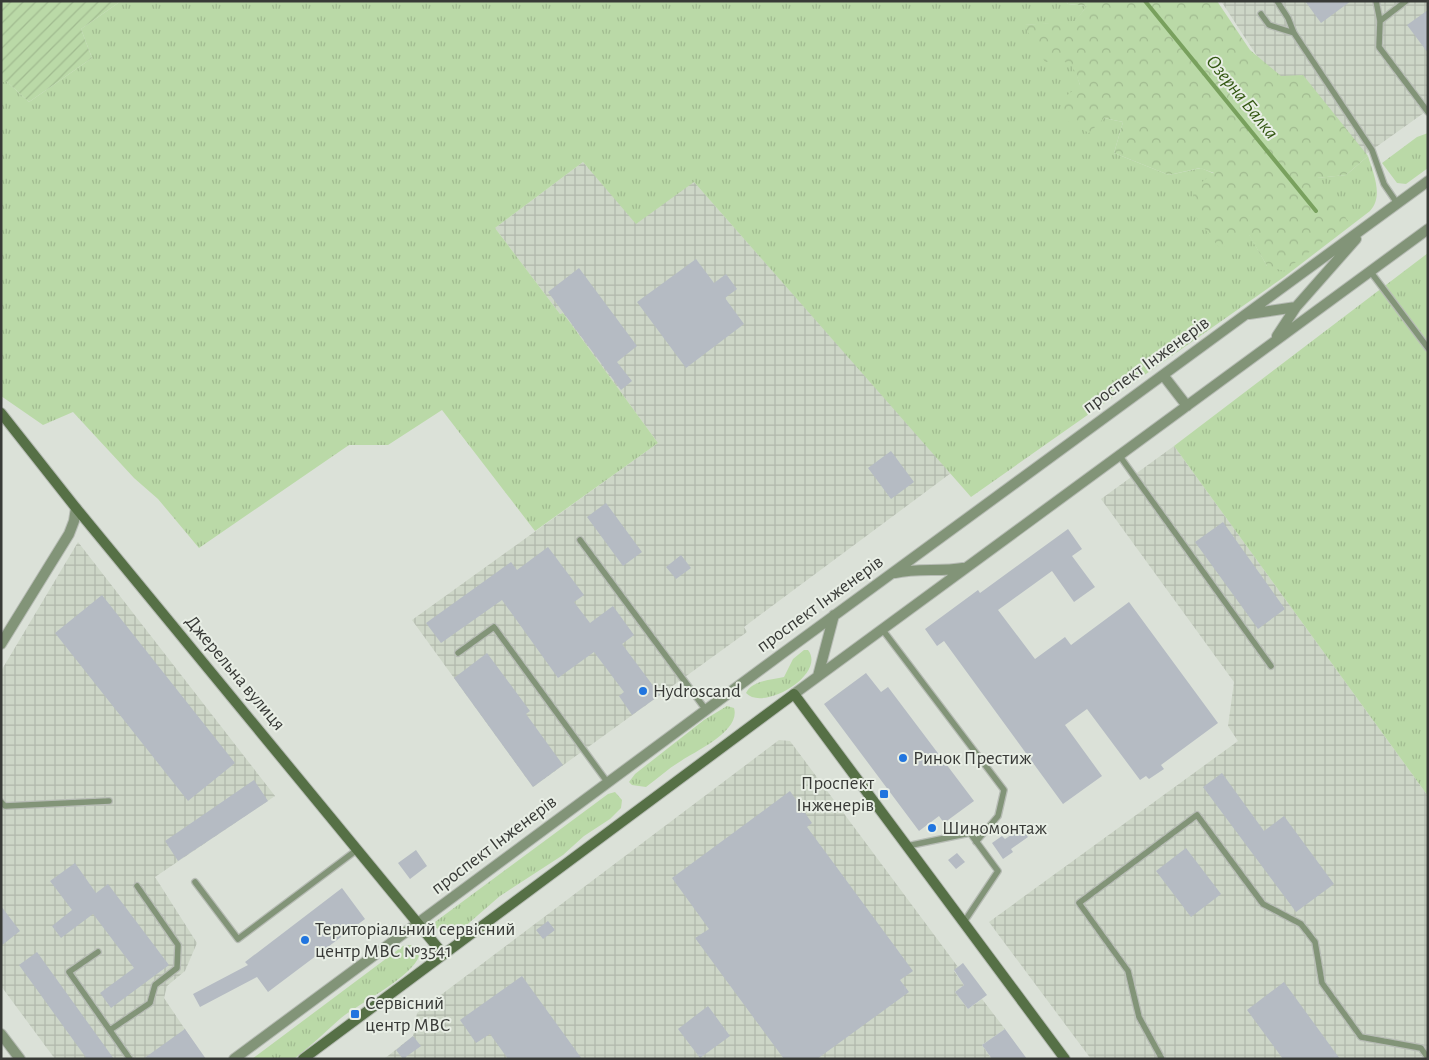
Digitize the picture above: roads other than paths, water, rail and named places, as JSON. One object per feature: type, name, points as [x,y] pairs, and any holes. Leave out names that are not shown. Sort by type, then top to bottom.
[{"type":"street","name":"проспект Інженерів","points":[[235,1058],[834,615],[1428,181]]},
{"type":"street","points":[[1272,343],[1296,307],[1369,224]]},
{"type":"street","points":[[302,1059],[818,676],[1428,229]]},
{"type":"street","points":[[1245,315],[1296,307]]},
{"type":"street","points":[[1163,375],[1187,406]]},
{"type":"street","name":"Джерельна вулиця","points":[[1,413],[76,508],[358,848],[443,954]]},
{"type":"street","points":[[1,644],[69,534],[76,508]]},
{"type":"street","points":[[892,573],[913,569],[944,571],[966,567]]},
{"type":"street","points":[[818,676],[834,615]]},
{"type":"street","points":[[794,694],[1065,1059]]},
{"type":"street","points":[[1,1034],[20,1059]]},
{"type":"lane","points":[[1277,1],[1288,18],[1294,33],[1372,150],[1384,184],[1397,203]]},
{"type":"lane","points":[[1376,1],[1380,20],[1379,47],[1428,112]]},
{"type":"lane","points":[[1380,20],[1406,1]]},
{"type":"lane","points":[[1261,14],[1269,25],[1294,33]]},
{"type":"lane","points":[[1370,271],[1428,348]]},
{"type":"lane","points":[[1119,456],[1271,666]]},
{"type":"lane","points":[[580,540],[706,710]]},
{"type":"lane","points":[[458,653],[494,628],[608,783]]},
{"type":"lane","points":[[882,629],[1004,790],[998,816],[976,842]]},
{"type":"lane","points":[[1,802],[5,806],[109,801]]},
{"type":"lane","points":[[1162,1059],[1139,1017],[1128,971],[1078,903],[1197,815],[1262,904],[1302,924],[1315,942],[1322,983],[1361,1037],[1420,1048],[1428,1058]]},
{"type":"lane","points":[[907,846],[970,834],[998,872],[964,922]]},
{"type":"lane","points":[[195,882],[238,939],[358,848]]},
{"type":"lane","points":[[110,1030],[150,1003],[155,985],[177,968],[178,946],[137,886]]},
{"type":"lane","points":[[98,952],[69,972],[130,1059]]},
{"type":"waterway","name":"Озерна Балка","points":[[1145,1],[1316,211]]},
{"type":"place","name":"Hydroscand","points":[[643,691]]},
{"type":"place","name":"Ринок Престиж","points":[[903,758]]},
{"type":"place","name":"Проспект Інженерів","points":[[884,794]]},
{"type":"place","name":"Шиномонтаж","points":[[932,828]]},
{"type":"place","name":"Територіальний сервісний центр МВС №3541","points":[[305,940]]},
{"type":"place","name":"Сервісний центр МВС","points":[[355,1014]]}]
